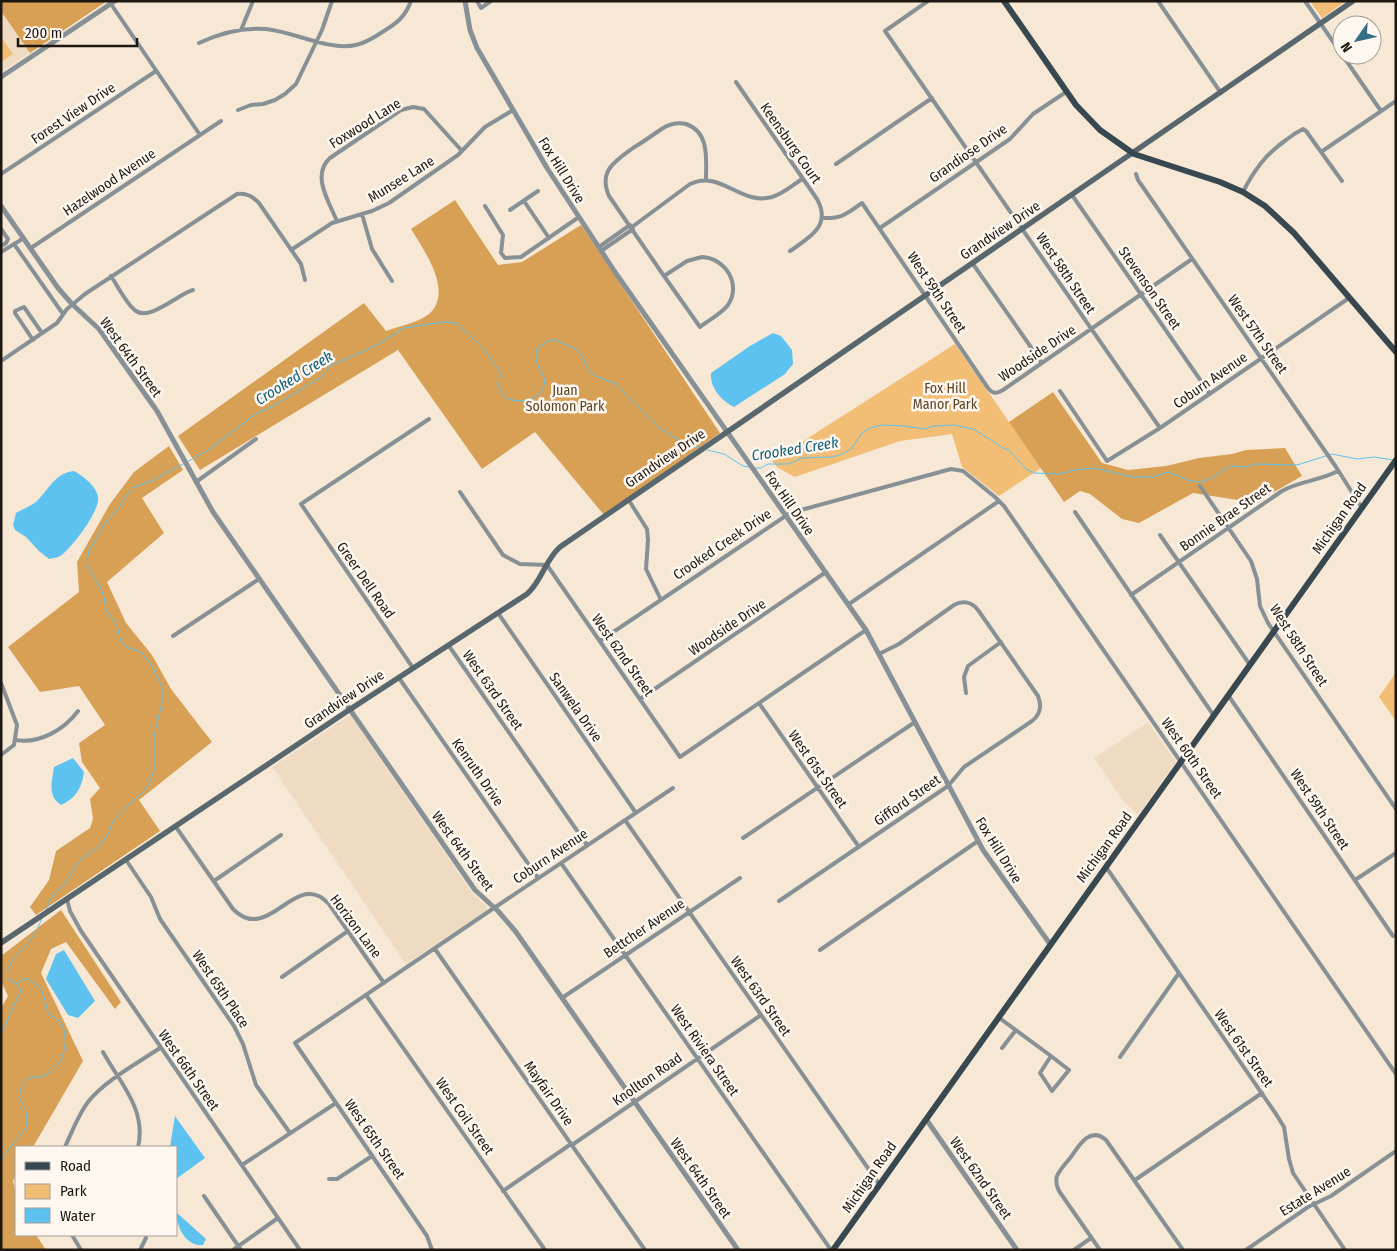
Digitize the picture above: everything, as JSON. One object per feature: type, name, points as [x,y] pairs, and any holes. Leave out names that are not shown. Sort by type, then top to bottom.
[{"type":"main road","points":[[1004,1],[1066,92],[1092,122],[1114,141],[1134,154],[1220,182],[1243,192],[1265,206],[1285,223],[1396,352]]},
{"type":"main road","name":"Grandview Drive","points":[[1,943],[532,590],[552,555],[560,547],[1134,154],[1353,1]]},
{"type":"main road","name":"Michigan Road","points":[[832,1250],[1396,460]]},
{"type":"street","points":[[241,30],[254,1]]},
{"type":"street","points":[[238,110],[251,105],[271,102],[289,91],[296,84],[322,30],[332,1]]},
{"type":"street","points":[[199,43],[223,34],[258,29],[277,31],[341,46],[354,45],[366,41],[401,20],[407,12],[411,1]]},
{"type":"street","name":"Fox Hill Drive","points":[[465,1],[474,41],[547,168],[600,249],[726,432],[866,630],[978,841],[1050,944]]},
{"type":"street","points":[[477,1],[481,8],[490,1]]},
{"type":"street","name":"West 58th Street","points":[[928,1],[885,31],[1160,428]]},
{"type":"street","points":[[1158,1],[1221,93]]},
{"type":"street","points":[[1305,1],[1380,111]]},
{"type":"street","points":[[1,78],[113,2],[156,71],[200,135]]},
{"type":"street","name":"Forest View Drive","points":[[1,174],[156,71]]},
{"type":"street","name":"Keensburg Court","points":[[736,82],[818,201],[822,218]]},
{"type":"street","name":"Grandiose Drive","points":[[880,228],[1012,137],[1033,114],[1066,92]]},
{"type":"street","points":[[836,164],[932,98]]},
{"type":"street","points":[[1321,152],[1396,101]]},
{"type":"street","name":"Foxwood Lane","points":[[337,221],[321,181],[321,172],[324,164],[401,110],[413,107],[424,110],[462,152]]},
{"type":"street","name":"Munsee Lane","points":[[291,250],[337,221],[381,208],[462,152],[483,128],[513,110]]},
{"type":"street","name":"Hazelwood Avenue","points":[[30,248],[220,121]]},
{"type":"street","points":[[664,276],[690,259],[707,257],[721,263],[729,273],[732,282],[732,294],[723,310],[700,326],[664,276],[632,227],[609,196],[605,184],[607,173],[617,160],[663,128],[671,124],[682,123],[692,127],[699,133],[705,146],[706,180]]},
{"type":"street","points":[[1243,192],[1252,173],[1263,160],[1276,147],[1301,130],[1306,131],[1342,182]]},
{"type":"street","name":"West 57th Street","points":[[1136,174],[1138,180],[1192,259],[1325,450],[1362,508]]},
{"type":"street","points":[[600,249],[690,184],[706,180],[717,181],[747,196],[761,199],[777,195],[802,179]]},
{"type":"street","points":[[510,210],[538,191]]},
{"type":"street","points":[[1,361],[56,324],[72,304],[111,276],[237,194],[245,193],[252,196],[301,264],[305,280]]},
{"type":"street","name":"Stevenson Street","points":[[1072,195],[1210,394]]},
{"type":"street","points":[[524,201],[549,238]]},
{"type":"street","name":"West 59th Street","points":[[822,218],[842,217],[862,203],[993,393]]},
{"type":"street","name":"West 64th Street","points":[[1,206],[58,288],[102,333],[157,411],[213,512],[474,890],[516,932],[738,1250]]},
{"type":"street","points":[[484,206],[503,234],[501,253],[504,258],[520,258],[580,217]]},
{"type":"street","points":[[362,214],[372,249],[392,281]]},
{"type":"street","points":[[790,251],[815,233],[822,218]]},
{"type":"street","points":[[1,229],[8,241],[1,246]]},
{"type":"street","points":[[1,252],[24,238]]},
{"type":"street","points":[[14,244],[63,314]]},
{"type":"street","name":"Woodside Drive","points":[[993,393],[1003,390],[1192,259]]},
{"type":"street","points":[[973,264],[1042,363]]},
{"type":"street","points":[[111,276],[131,306],[137,312],[143,314],[150,313],[181,294],[193,290]]},
{"type":"street","name":"Coburn Avenue","points":[[1060,391],[1107,461],[1160,428],[1349,298]]},
{"type":"street","points":[[32,340],[15,314],[15,311],[23,306],[42,333]]},
{"type":"street","name":"Greer Dell Road","points":[[413,668],[301,504],[429,419]]},
{"type":"street","points":[[196,482],[256,439]]},
{"type":"street","name":"West 60th Street","points":[[956,469],[962,471],[999,501],[1396,1074]]},
{"type":"street","name":"Crooked Creek Drive","points":[[600,641],[795,511],[956,469]]},
{"type":"street","name":"Bonnie Brae Street","points":[[1131,595],[1287,488],[1318,480],[1337,469]]},
{"type":"street","name":"West 58th Street","points":[[1200,486],[1253,565],[1257,579],[1260,606],[1265,618],[1396,809]]},
{"type":"street","points":[[460,492],[503,555],[520,564],[547,565]]},
{"type":"street","points":[[628,499],[646,529],[648,540],[646,570],[661,600]]},
{"type":"street","points":[[849,604],[999,501]]},
{"type":"street","points":[[1074,512],[1214,716]]},
{"type":"street","points":[[1160,535],[1250,665]]},
{"type":"street","name":"West 62nd Street","points":[[547,565],[680,757],[759,704]]},
{"type":"street","name":"Woodside Drive","points":[[640,699],[826,572]]},
{"type":"street","points":[[173,636],[259,579]]},
{"type":"street","points":[[880,654],[899,644],[954,605],[967,602],[976,607],[1001,642],[968,666],[964,676],[966,693]]},
{"type":"street","name":"Sanwela Drive","points":[[498,613],[636,813]]},
{"type":"street","points":[[759,704],[866,630]]},
{"type":"street","name":"Gifford Street","points":[[779,901],[948,786],[964,767],[1037,716],[1040,709],[1038,696],[1001,642]]},
{"type":"street","name":"West 63rd Street","points":[[449,646],[587,845]]},
{"type":"street","name":"Kenruth Drive","points":[[399,678],[538,878]]},
{"type":"street","points":[[1,683],[3,693],[17,725],[14,745],[1,754]]},
{"type":"street","name":"West 59th Street","points":[[1228,695],[1393,936]]},
{"type":"street","name":"West 61st Street","points":[[759,704],[859,847]]},
{"type":"street","points":[[16,740],[29,740],[53,733],[68,723],[78,711]]},
{"type":"street","points":[[743,838],[915,722]]},
{"type":"street","name":"Coburn Avenue","points":[[295,1044],[538,878],[674,788]]},
{"type":"street","name":"West 63rd Street","points":[[625,820],[879,1184]]},
{"type":"street","name":"Horizon Lane","points":[[176,827],[234,909],[245,918],[254,920],[265,918],[296,897],[305,894],[318,896],[327,902],[384,983]]},
{"type":"street","points":[[214,881],[281,835]]},
{"type":"street","points":[[820,950],[978,841]]},
{"type":"street","points":[[1356,880],[1396,852]]},
{"type":"street","name":"West 65th Place","points":[[126,860],[151,897],[160,919],[234,1026],[243,1044],[256,1085],[290,1133]]},
{"type":"street","name":"West Riviera Street","points":[[561,863],[832,1250]]},
{"type":"street","name":"West 61st Street","points":[[1106,867],[1284,1127],[1293,1173],[1345,1250]]},
{"type":"street","name":"Bettcher Avenue","points":[[562,998],[740,878]]},
{"type":"street","name":"West 66th Street","points":[[67,899],[70,911],[80,931],[300,1250]]},
{"type":"street","points":[[282,977],[348,931]]},
{"type":"street","name":"Mayfair Drive","points":[[435,949],[645,1250]]},
{"type":"street","points":[[1120,1057],[1180,973]]},
{"type":"street","name":"West Coil Street","points":[[366,995],[545,1250]]},
{"type":"street","name":"Knollton Road","points":[[503,1191],[761,1016]]},
{"type":"street","points":[[998,1017],[1051,1056],[1069,1070],[1053,1091],[1040,1072],[1051,1056]]},
{"type":"street","points":[[1002,1048],[1016,1030]]},
{"type":"street","name":"West 65th Street","points":[[295,1044],[427,1236],[432,1250]]},
{"type":"street","points":[[66,1146],[88,1102],[98,1091],[160,1048]]},
{"type":"street","points":[[103,1052],[131,1097],[137,1112],[140,1128],[138,1146]]},
{"type":"street","points":[[1135,1180],[1262,1093]]},
{"type":"street","points":[[242,1166],[336,1103]]},
{"type":"street","name":"West 62nd Street","points":[[926,1119],[1017,1250]]},
{"type":"street","points":[[1100,1250],[1058,1190],[1056,1182],[1059,1173],[1085,1139],[1093,1135],[1103,1137],[1183,1250]]},
{"type":"street","name":"Estate Avenue","points":[[1246,1250],[1314,1204],[1331,1196],[1396,1151]]},
{"type":"street","points":[[329,1179],[337,1179],[372,1156]]},
{"type":"street","points":[[204,1196],[240,1248]]},
{"type":"street","points":[[233,1250],[240,1248],[278,1218]]},
{"type":"street","points":[[73,1236],[81,1250]]},
{"type":"street","points":[[140,1250],[146,1238]]},
{"type":"street","points":[[1074,1250],[1092,1238]]},
{"type":"shaded area","points":[[1,1],[107,1],[1,72]]},
{"type":"shaded area","points":[[350,715],[473,894],[487,907],[486,911],[406,964],[272,767]]},
{"type":"shaded area","points":[[1148,722],[1176,762],[1138,815],[1123,801],[1094,758]]},
{"type":"green space","points":[[1,1],[107,1],[30,53],[1,11]]},
{"type":"green space","points":[[1310,1],[1346,1],[1322,18]]},
{"type":"green space","points":[[1,37],[13,54],[1,62]]},
{"type":"green space","name":"Juan Solomon Park","points":[[455,200],[498,265],[522,262],[581,225],[720,433],[604,515],[535,432],[482,469],[398,350],[200,470],[178,436],[364,303],[386,331],[414,322],[429,314],[436,305],[439,294],[438,283],[429,259],[411,229]]},
{"type":"green space","name":"Fox Hill Manor Park","points":[[955,344],[1041,468],[999,496],[962,467],[952,434],[900,441],[795,477],[778,468],[772,461]]},
{"type":"green space","points":[[1053,392],[1102,463],[1128,470],[1166,466],[1246,450],[1285,448],[1302,476],[1248,507],[1238,500],[1193,493],[1139,523],[1122,519],[1090,494],[1080,491],[1064,502],[1009,422]]},
{"type":"green space","points":[[169,446],[183,470],[142,498],[164,533],[107,582],[126,623],[152,655],[171,689],[212,742],[139,800],[160,831],[36,915],[30,907],[49,880],[56,851],[90,828],[93,819],[90,799],[100,788],[82,762],[79,743],[105,725],[79,686],[40,692],[8,647],[79,592],[77,562],[110,504],[134,472]]},
{"type":"green space","points":[[1396,672],[1396,721],[1379,697]]},
{"type":"green space","points":[[61,910],[121,1002],[115,1009],[66,942],[51,949],[41,973],[83,1061],[34,1146],[15,1146],[15,1177],[13,1181],[15,1190],[15,1236],[37,1236],[46,1250],[1,1250],[1,1008],[8,996],[1,981],[1,956]]},
{"type":"water","points":[[773,333],[781,336],[792,350],[793,364],[785,374],[734,407],[725,401],[714,389],[711,373],[750,346]]},
{"type":"water","points":[[74,471],[85,478],[94,488],[98,496],[98,502],[86,526],[68,549],[61,555],[49,559],[26,537],[15,530],[13,525],[16,513],[35,503],[57,478],[67,472]]},
{"type":"water","points":[[73,758],[84,772],[83,778],[80,788],[74,796],[61,805],[52,793],[54,767]]},
{"type":"water","points":[[64,950],[95,1001],[78,1018],[68,1015],[46,979],[56,954]]},
{"type":"water","points":[[175,1116],[205,1158],[178,1178],[178,1146],[170,1146]]},
{"type":"water","points":[[178,1214],[206,1239],[203,1245],[192,1243],[180,1229]]},
{"type":"waterway","name":"Crooked Creek","points":[[187,462],[207,451],[254,415],[277,404],[321,377],[330,366],[377,345],[404,328],[443,322],[456,323],[484,349],[500,372],[499,389],[507,398],[518,401],[530,399],[540,392],[545,380],[536,361],[537,348],[550,340],[556,340],[577,350],[589,371],[597,377],[614,383],[659,428],[689,446],[700,448]]},
{"type":"waterway","name":"Crooked Creek","points":[[755,468],[761,468],[768,464],[788,464],[802,458],[840,455],[851,449],[862,433],[870,428],[882,425],[924,429],[934,426],[954,425],[973,429],[1009,450],[1026,469],[1034,473],[1060,474],[1094,468],[1133,477],[1153,477],[1168,472],[1190,481],[1201,482],[1210,479],[1230,466],[1246,467],[1254,464],[1297,465],[1332,454],[1357,459],[1374,457],[1393,460]]},
{"type":"waterway","name":"Crooked Creek","points":[[707,450],[724,454],[743,466],[749,467]]},
{"type":"waterway","name":"Crooked Creek","points":[[46,910],[53,895],[63,886],[81,859],[98,847],[107,836],[118,815],[147,788],[154,771],[154,736],[162,703],[162,687],[152,666],[141,652],[126,647],[121,642],[117,625],[106,610],[100,587],[88,567],[89,551],[107,520],[135,487],[183,464]]},
{"type":"waterway","name":"Crooked Creek","points":[[1,1034],[21,990],[17,984],[8,979],[9,967],[33,936],[42,918]]},
{"type":"waterway","points":[[1,1161],[23,1132],[26,1125],[25,1109],[19,1097],[24,1083],[29,1078],[41,1077],[50,1072],[61,1060],[65,1045],[64,1029],[61,1022],[48,1013],[44,996],[36,984],[25,978],[17,984]]}]
